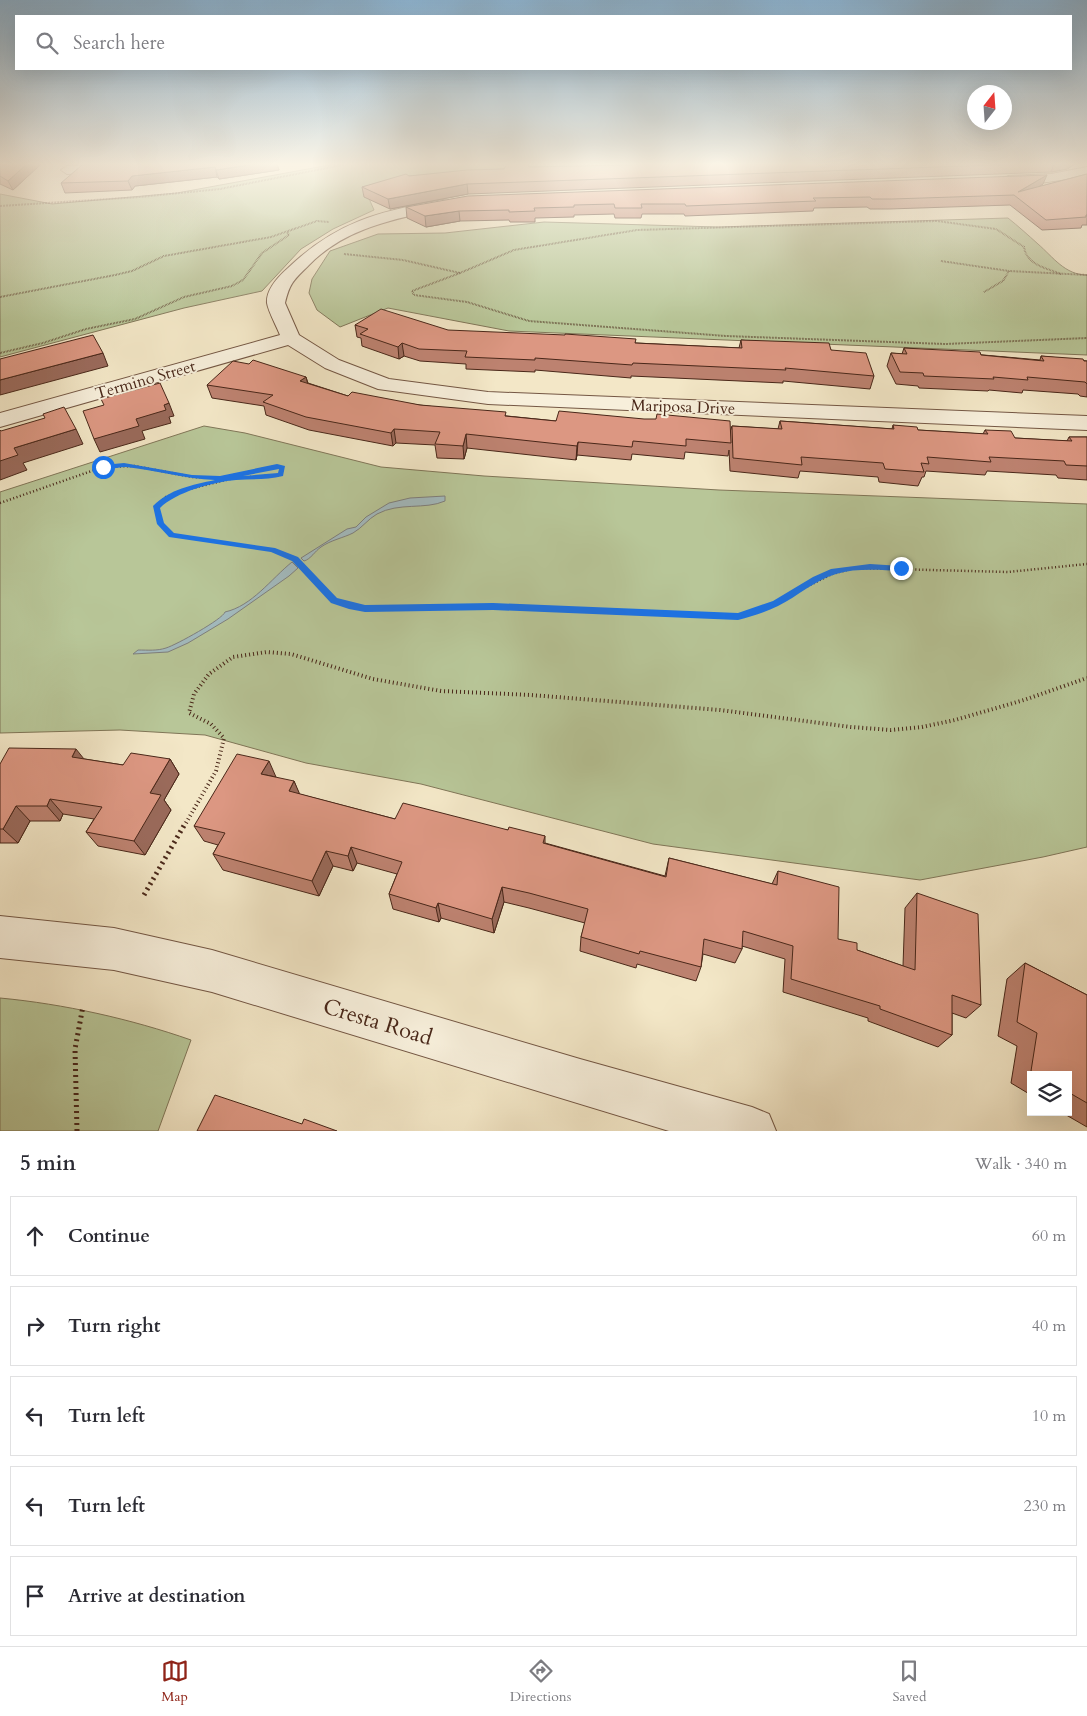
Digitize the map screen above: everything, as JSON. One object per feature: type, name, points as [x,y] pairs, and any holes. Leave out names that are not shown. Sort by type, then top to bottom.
[{"type":"street","points":[[291,338],[276,303],[282,284],[308,255],[344,232],[383,217]]},
{"type":"street","name":"Termino Street","points":[[0,420],[291,338]]},
{"type":"street","name":"Mariposa Drive","points":[[291,338],[332,364],[385,385],[488,398],[1087,423]]},
{"type":"street","name":"Cresta Road","points":[[0,937],[114,950],[212,971],[580,1082],[752,1131]]},
{"type":"path","points":[[0,297],[132,271],[164,256],[271,237],[317,221],[341,224],[344,232],[353,237],[340,253],[393,258],[460,272]]},
{"type":"path","points":[[1061,274],[1032,262],[1026,256],[1024,247],[996,228],[937,221],[637,230],[514,250],[412,291],[414,295],[467,302],[530,321],[726,336],[945,344],[1087,338]]},
{"type":"path","points":[[0,353],[43,343],[86,329],[135,319],[184,297],[232,286],[243,280],[262,253],[289,235],[288,232]]},
{"type":"path","points":[[941,261],[1009,271],[1087,275]]},
{"type":"path","points":[[984,292],[1002,282],[1008,276],[1009,271]]},
{"type":"path","points":[[0,503],[103,467],[136,466],[183,475],[212,478],[277,466],[283,468],[280,475],[234,478],[189,489],[166,497],[156,508],[160,524],[172,536],[272,550],[295,559],[334,601],[365,609],[493,607],[738,617],[757,612],[776,603],[816,579],[834,571],[854,568],[1008,572],[1087,564]]},
{"type":"path","points":[[144,895],[216,771],[224,738],[211,724],[189,713],[194,694],[209,674],[233,657],[267,652],[291,654],[373,679],[442,691],[531,695],[720,710],[851,727],[890,730],[922,727],[955,720],[1024,700],[1087,678]]},
{"type":"path","points":[[78,1131],[76,1049],[83,1006]]},
{"type":"green space","points":[[0,217],[359,217],[333,229],[301,249],[262,291],[184,308],[0,357]]},
{"type":"green space","points":[[1008,218],[1066,269],[1087,275],[1087,355],[509,331],[388,308],[340,327],[317,310],[309,293],[312,279],[330,251],[378,234],[445,233],[544,222],[718,227]]},
{"type":"green space","points":[[204,426],[245,433],[381,467],[484,476],[719,490],[1087,504],[1087,847],[920,880],[653,844],[421,784],[306,763],[205,735],[120,730],[0,733],[0,492]]},
{"type":"green space","points":[[0,998],[97,1013],[145,1025],[191,1040],[158,1131],[0,1131]]},
{"type":"water","points":[[445,496],[445,501],[437,504],[385,510],[374,516],[353,533],[321,547],[306,560],[304,561],[301,558],[347,529],[356,527],[366,517],[389,503],[410,498]]},
{"type":"water","points":[[292,562],[298,568],[289,576],[228,619],[188,643],[168,652],[133,654],[138,650],[166,648],[198,632],[225,612],[235,609],[253,598]]},
{"type":"building","points":[[1042,217],[1086,217],[1086,217],[1046,220]]},
{"type":"building","points":[[381,309],[448,330],[565,334],[636,339],[635,343],[742,348],[741,340],[829,343],[831,350],[866,353],[874,376],[785,368],[786,370],[633,363],[632,365],[535,358],[535,360],[465,357],[467,351],[419,349],[402,343],[398,347],[360,334],[368,329],[355,325]]},
{"type":"building","points":[[93,335],[103,353],[0,380],[0,359]]},
{"type":"building","points":[[904,348],[980,352],[981,355],[1044,361],[1041,356],[1083,359],[1087,361],[1087,384],[1085,382],[1027,377],[1028,380],[993,377],[994,379],[924,376],[923,373],[900,372],[891,353],[907,354]]},
{"type":"building","points":[[253,360],[306,377],[300,381],[348,396],[352,392],[420,405],[506,412],[505,416],[556,421],[559,411],[644,419],[656,419],[657,414],[730,421],[731,443],[686,439],[686,446],[633,441],[632,447],[578,442],[577,446],[466,434],[463,446],[435,444],[440,432],[394,429],[391,433],[306,417],[263,402],[273,395],[207,385],[233,361],[249,364]]},
{"type":"building","points":[[160,383],[169,403],[164,405],[166,410],[136,419],[139,426],[94,439],[83,411],[104,405],[101,399]]},
{"type":"building","points":[[64,407],[76,429],[14,448],[18,455],[0,461],[0,430],[45,418],[43,414]]},
{"type":"building","points":[[780,421],[894,429],[893,425],[917,427],[918,430],[988,434],[985,430],[1011,431],[1015,438],[1072,441],[1069,437],[1087,437],[1087,466],[1066,465],[1064,461],[989,457],[991,462],[927,457],[929,464],[921,463],[924,472],[885,469],[883,463],[801,457],[802,465],[733,458],[732,426],[782,429]]},
{"type":"building","points":[[9,748],[76,749],[72,757],[123,765],[131,753],[170,759],[150,793],[161,795],[134,841],[86,832],[102,807],[50,799],[47,806],[16,806],[3,829],[0,829],[0,764]]},
{"type":"building","points":[[237,754],[269,761],[261,774],[294,781],[289,791],[395,819],[403,803],[508,830],[509,827],[545,836],[543,843],[666,877],[669,858],[777,885],[778,871],[839,887],[838,939],[857,943],[857,950],[915,970],[917,893],[978,914],[981,1005],[952,995],[952,1035],[880,1009],[880,1006],[791,979],[793,946],[743,931],[742,949],[704,939],[701,967],[640,951],[639,954],[581,937],[588,909],[529,893],[502,887],[492,919],[438,903],[436,908],[389,894],[402,862],[351,847],[348,856],[326,851],[312,881],[213,854],[225,833],[194,826]]},
{"type":"building","points":[[1025,963],[1087,995],[1087,1103],[1072,1094],[1072,1071],[1031,1071],[1037,1033],[1017,1022]]},
{"type":"building","points":[[215,1095],[302,1124],[304,1119],[337,1131],[197,1131]]},
{"type":"route","points":[[103,467],[136,466],[205,478],[220,478],[277,466],[283,468],[280,475],[234,478],[189,489],[166,497],[156,508],[160,524],[172,536],[272,550],[295,559],[334,601],[365,609],[493,607],[738,617],[757,612],[776,603],[816,579],[834,571],[870,567],[901,568]]}]
